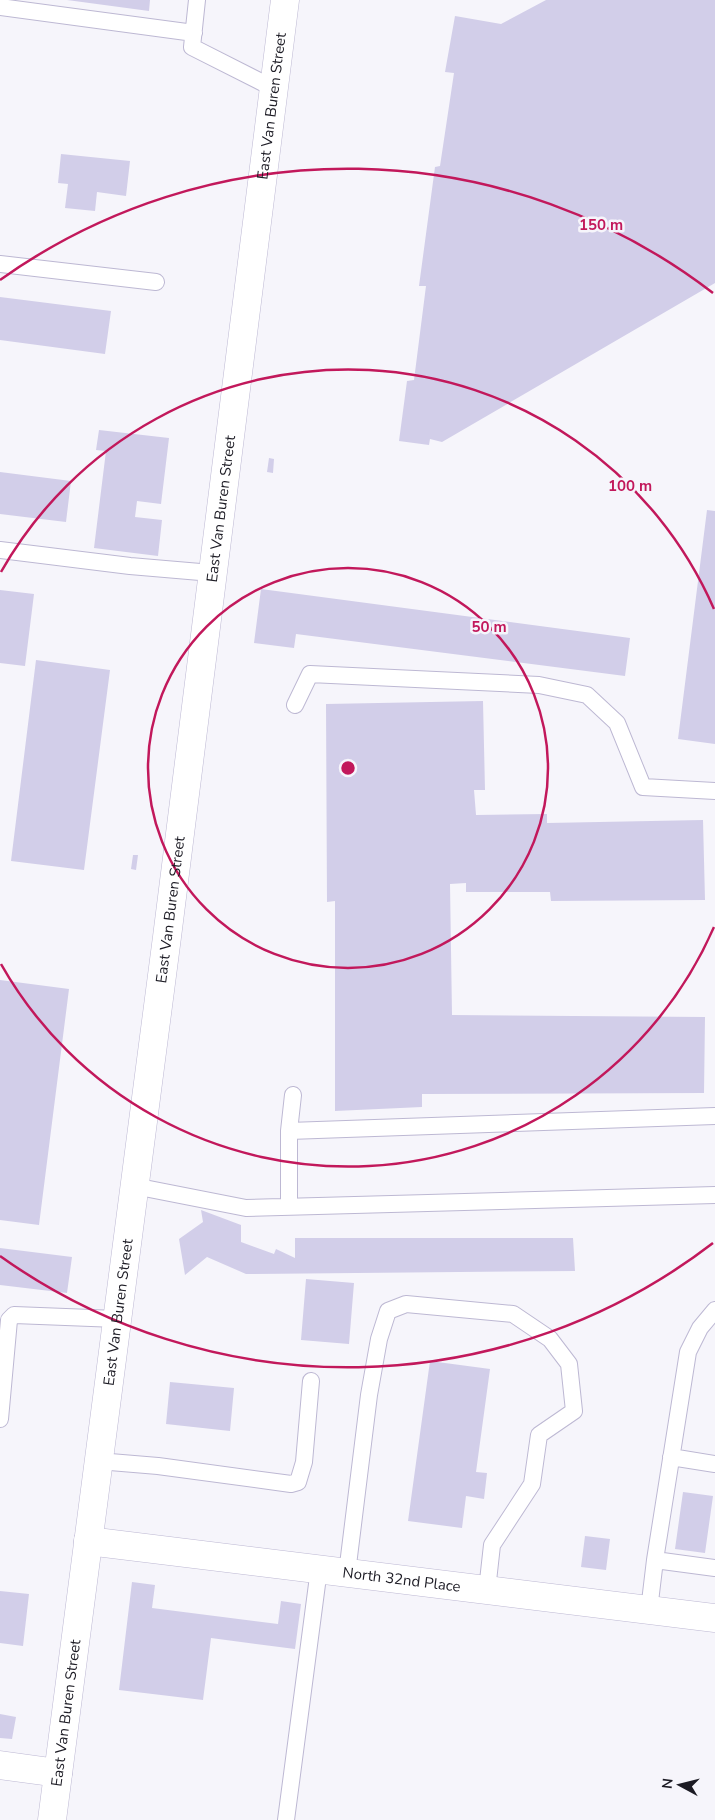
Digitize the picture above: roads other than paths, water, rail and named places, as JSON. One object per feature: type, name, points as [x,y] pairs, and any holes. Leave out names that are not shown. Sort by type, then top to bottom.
[{"type":"main road","name":"East Van Buren Street","points":[[52,1820],[285,0]]},
{"type":"main road","name":"North 32nd Place","points":[[88,1541],[715,1618]]},
{"type":"main road","points":[[0,1766],[58,1773]]},
{"type":"lane","points":[[197,0],[192,48],[274,88]]},
{"type":"lane","points":[[0,7],[194,33]]},
{"type":"lane","points":[[0,264],[156,282]]},
{"type":"lane","points":[[0,550],[130,566],[212,573]]},
{"type":"lane","points":[[295,705],[310,674],[539,686],[586,695],[616,723],[643,786],[715,791]]},
{"type":"lane","points":[[289,1207],[289,1131],[293,1095]]},
{"type":"lane","points":[[289,1131],[715,1116]]},
{"type":"lane","points":[[134,1186],[246,1208],[715,1196]]},
{"type":"lane","points":[[347,1573],[378,1339],[388,1311],[406,1304],[513,1314],[550,1339],[568,1364],[574,1411],[539,1435],[532,1484],[492,1545],[487,1590]]},
{"type":"lane","points":[[650,1610],[655,1560],[688,1352],[700,1328],[715,1310]]},
{"type":"lane","points":[[0,1418],[9,1320],[14,1315],[117,1319]]},
{"type":"lane","points":[[98,1461],[158,1466],[291,1484],[298,1482],[304,1462],[310,1381]]},
{"type":"lane","points":[[671,1457],[715,1464]]},
{"type":"lane","points":[[655,1560],[715,1568]]},
{"type":"lane","points":[[286,1820],[319,1570]]}]
